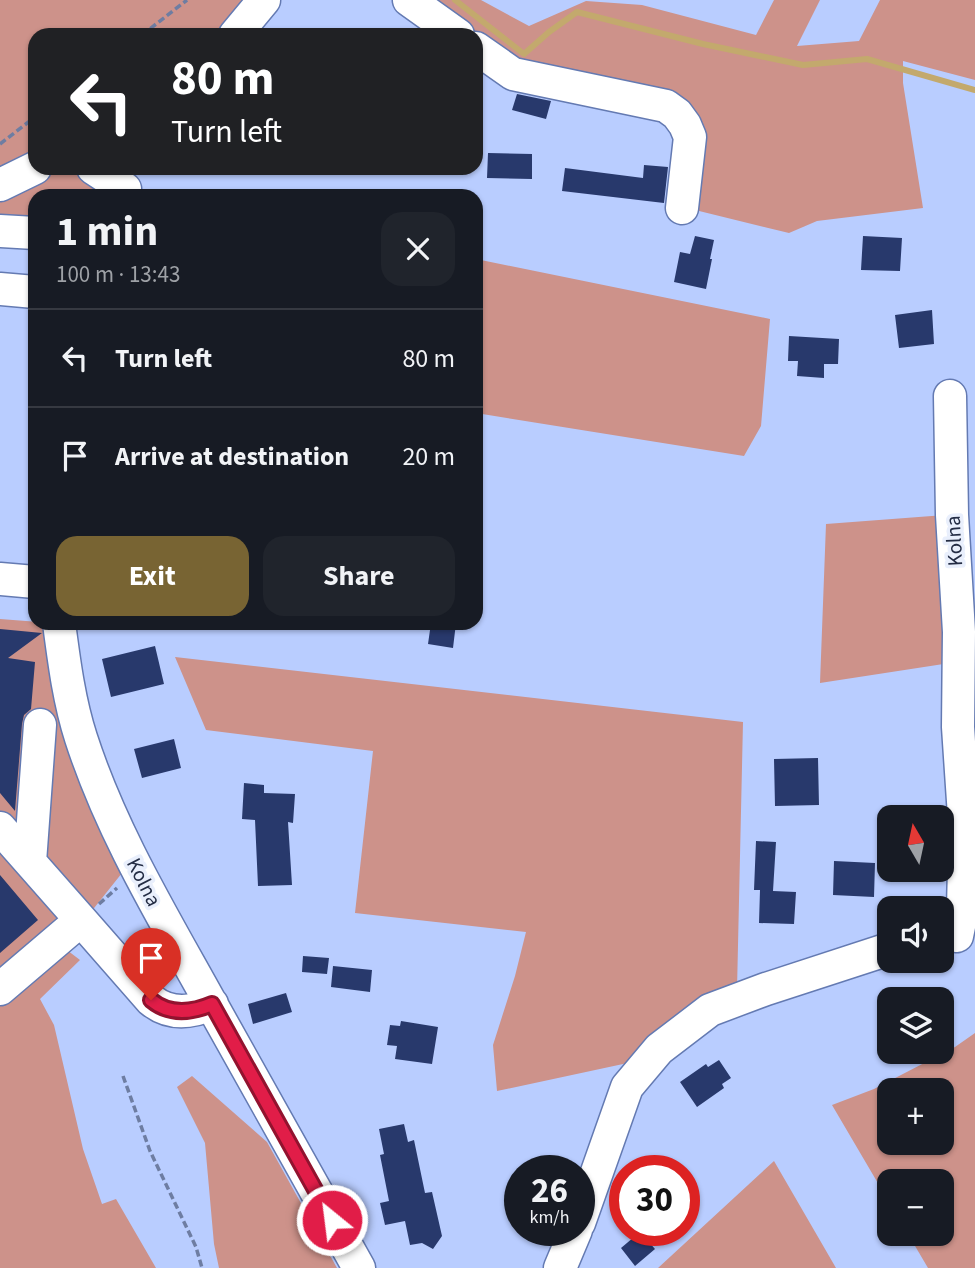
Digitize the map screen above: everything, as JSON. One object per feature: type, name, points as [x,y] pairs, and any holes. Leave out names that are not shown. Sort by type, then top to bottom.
[{"type":"street","points":[[241,28],[264,0]]},
{"type":"street","points":[[409,0],[448,28]]},
{"type":"street","points":[[483,53],[513,74],[666,106],[677,114],[690,137],[682,208]]},
{"type":"street","points":[[0,185],[28,171]]},
{"type":"street","points":[[109,175],[129,184]]},
{"type":"street","points":[[0,231],[28,233]]},
{"type":"street","points":[[0,289],[28,291]]},
{"type":"street","name":"Kolna","points":[[950,396],[952,515],[959,632],[958,727],[965,831],[963,907],[958,936]]},
{"type":"street","points":[[0,579],[28,581]]},
{"type":"street","name":"Kolna","points":[[60,630],[80,736],[137,871],[359,1268]]},
{"type":"street","points":[[30,862],[40,725]]},
{"type":"street","points":[[0,828],[157,1005],[181,1012],[212,1004]]},
{"type":"street","points":[[0,989],[81,919]]},
{"type":"street","points":[[595,1181],[627,1087],[659,1049],[710,1010],[877,953]]},
{"type":"street","points":[[560,1268],[569,1246]]},
{"type":"path","points":[[151,28],[187,0]]},
{"type":"path","points":[[0,144],[28,122]]},
{"type":"path","points":[[81,919],[137,871]]},
{"type":"path","points":[[123,1076],[150,1150],[196,1247],[202,1268]]},
{"type":"shaded area","points":[[0,0],[249,0],[222,28],[28,28],[28,163],[0,176]]},
{"type":"shaded area","points":[[419,0],[481,0],[529,26],[586,1],[642,5],[756,35],[774,0],[820,0],[797,46],[859,41],[880,0],[975,0],[975,80],[903,61],[903,83],[923,208],[817,221],[789,233],[691,209],[697,127],[517,66],[483,43],[483,28],[461,28]]},
{"type":"shaded area","points":[[35,175],[85,175],[98,189],[28,189],[28,222],[0,221],[0,192]]},
{"type":"shaded area","points":[[483,260],[770,319],[761,426],[744,456],[483,414]]},
{"type":"shaded area","points":[[945,515],[950,663],[820,683],[826,524]]},
{"type":"shaded area","points":[[0,619],[28,621],[28,630],[54,630],[126,868],[63,947],[80,960],[40,999],[54,1025],[83,1149],[102,1204],[116,1199],[156,1268],[0,1268]]},
{"type":"shaded area","points":[[175,657],[743,722],[737,990],[637,1061],[497,1091],[493,1045],[526,932],[355,913],[373,751],[206,730]]},
{"type":"shaded area","points":[[975,1033],[975,1268],[928,1268],[915,1246],[954,1246],[954,1169],[877,1169],[877,1182],[832,1105],[877,1087],[877,1155],[954,1155],[954,1078],[895,1078],[922,1064],[954,1064],[954,1048]]},
{"type":"shaded area","points":[[192,1076],[267,1142],[337,1268],[219,1268],[214,1244],[205,1143],[177,1087]]},
{"type":"shaded area","points":[[774,1161],[836,1268],[658,1268],[682,1246],[700,1246],[700,1229]]},
{"type":"building","points":[[517,94],[551,101],[546,119],[512,110]]},
{"type":"building","points":[[488,153],[532,154],[532,179],[487,178]]},
{"type":"building","points":[[644,165],[668,167],[664,203],[562,191],[565,168],[643,178]]},
{"type":"building","points":[[695,236],[714,240],[706,289],[674,282],[680,252],[690,254]]},
{"type":"building","points":[[863,236],[902,238],[900,271],[861,270]]},
{"type":"building","points":[[932,310],[934,344],[899,348],[895,315]]},
{"type":"building","points":[[789,336],[839,339],[838,364],[824,364],[824,378],[797,376],[798,361],[788,361]]},
{"type":"building","points":[[0,629],[42,633],[8,658],[35,662],[31,709],[24,715],[22,724],[15,811],[0,793]]},
{"type":"building","points":[[430,630],[455,630],[453,648],[428,644]]},
{"type":"building","points":[[155,646],[164,684],[111,697],[102,659]]},
{"type":"building","points":[[174,739],[181,768],[142,778],[134,749]]},
{"type":"building","points":[[818,758],[819,805],[775,806],[774,759]]},
{"type":"building","points":[[244,783],[264,785],[264,793],[295,794],[293,823],[288,822],[292,885],[258,886],[255,820],[242,819]]},
{"type":"building","points":[[756,841],[776,842],[773,891],[796,892],[794,924],[759,923],[760,890],[754,890]]},
{"type":"building","points":[[834,861],[875,863],[874,897],[833,895]]},
{"type":"building","points":[[0,875],[38,920],[0,953]]},
{"type":"building","points":[[303,956],[329,958],[327,974],[302,972]]},
{"type":"building","points":[[333,966],[372,970],[370,992],[331,987]]},
{"type":"building","points":[[286,993],[292,1012],[253,1024],[248,1004]]},
{"type":"building","points":[[401,1021],[438,1027],[432,1064],[395,1059],[397,1046],[387,1045],[390,1025],[400,1026]]},
{"type":"building","points":[[719,1060],[731,1078],[722,1084],[724,1088],[697,1107],[680,1082],[706,1064],[708,1067]]},
{"type":"building","points":[[404,1124],[408,1142],[414,1140],[425,1193],[432,1192],[442,1236],[433,1249],[422,1243],[410,1245],[405,1221],[385,1225],[380,1203],[389,1201],[380,1155],[384,1154],[379,1129]]},
{"type":"building","points":[[652,1246],[655,1249],[635,1266],[621,1248]]},
{"type":"waterway","points":[[455,0],[524,54],[577,12],[703,44],[803,65],[867,59],[975,90]]},
{"type":"route","points":[[151,1000],[165,1009],[181,1012],[212,1004],[332,1220]]}]
